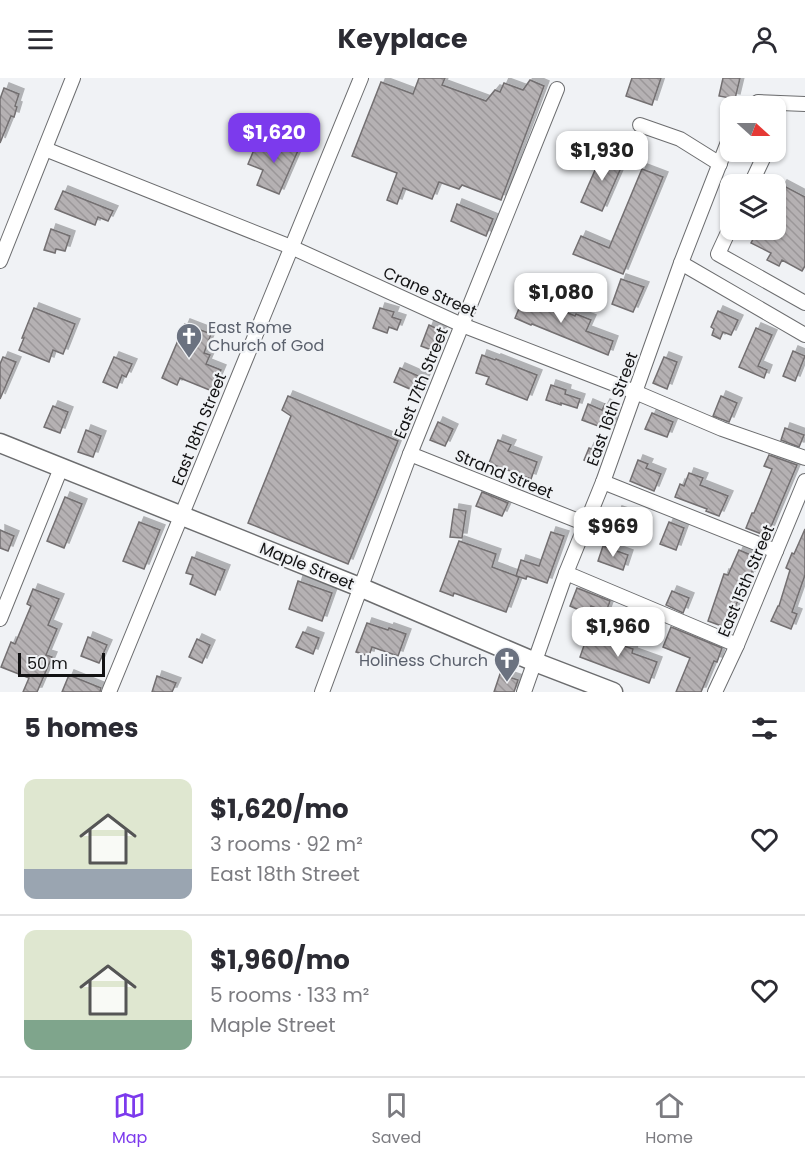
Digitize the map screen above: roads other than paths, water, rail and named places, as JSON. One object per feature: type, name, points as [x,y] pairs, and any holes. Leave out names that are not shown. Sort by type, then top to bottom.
[{"type":"main road","name":"Maple Street","points":[[0,443],[362,588],[535,662],[613,692]]},
{"type":"street","points":[[0,261],[74,78]]},
{"type":"street","name":"East 18th Street","points":[[109,692],[361,78]]},
{"type":"street","name":"East 17th Street","points":[[322,692],[410,454],[557,89]]},
{"type":"street","points":[[786,103],[805,104]]},
{"type":"street","points":[[640,125],[680,139],[720,164]]},
{"type":"street","name":"Crane Street","points":[[45,149],[291,247],[462,325],[636,392],[722,429],[805,458]]},
{"type":"street","name":"East 16th Street","points":[[524,692],[566,573],[603,482],[681,264],[720,164]]},
{"type":"street","points":[[724,240],[718,254],[805,303]]},
{"type":"street","points":[[681,264],[805,335]]},
{"type":"street","name":"Strand Street","points":[[410,454],[586,524]]},
{"type":"street","points":[[0,619],[61,468]]},
{"type":"street","name":"East 15th Street","points":[[715,692],[805,481]]},
{"type":"street","points":[[603,482],[776,551]]},
{"type":"street","points":[[566,573],[737,645]]},
{"type":"place","name":"East Rome Church of God","points":[[189,359]]},
{"type":"place","name":"Holiness Church","points":[[507,683]]}]
